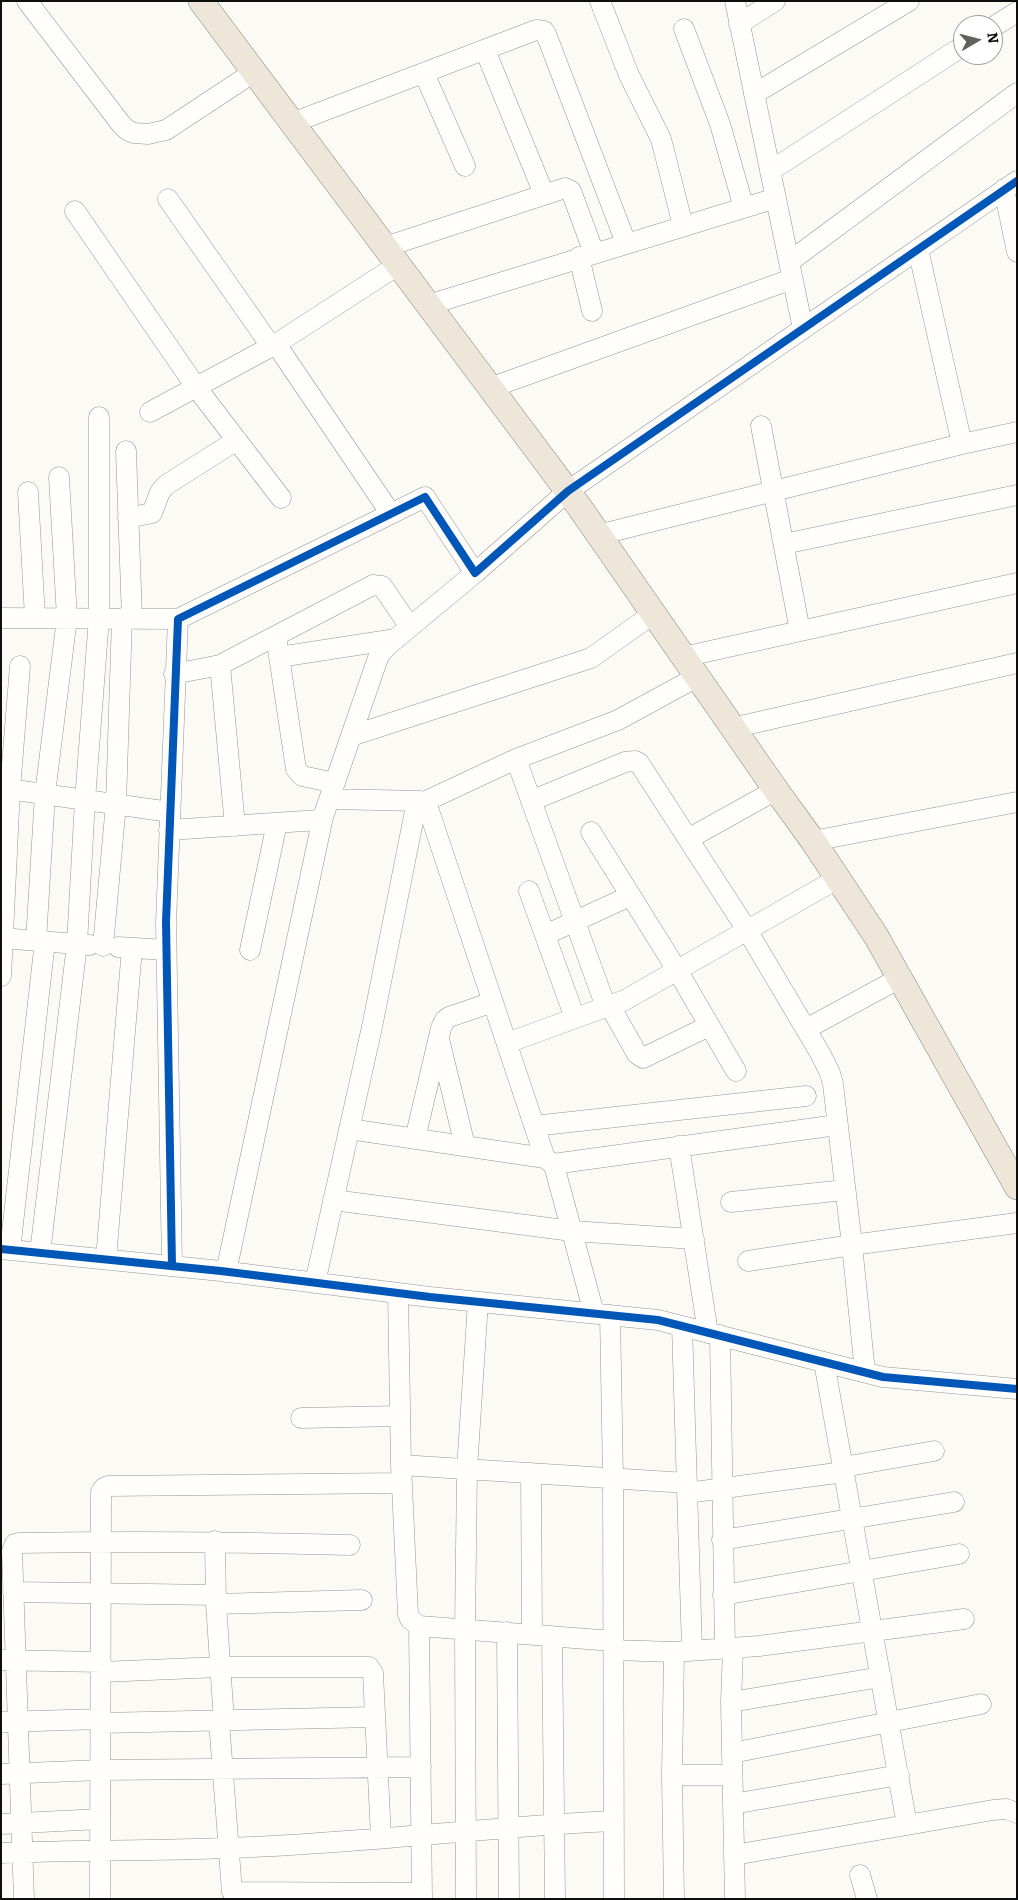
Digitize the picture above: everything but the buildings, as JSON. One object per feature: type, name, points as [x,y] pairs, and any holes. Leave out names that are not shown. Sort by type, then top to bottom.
[{"type":"main road","points":[[201,1],[568,492],[813,841],[876,936],[1009,1155],[1017,1187]]},
{"type":"street","points":[[28,1],[121,124],[127,130],[134,133],[148,134],[166,130],[254,72]]},
{"type":"street","points":[[600,1],[629,74],[661,139],[684,226]]},
{"type":"street","points":[[735,1],[803,328]]},
{"type":"street","points":[[739,24],[775,1]]},
{"type":"street","points":[[754,94],[909,1]]},
{"type":"street","points":[[1003,21],[1017,12]]},
{"type":"street","points":[[684,29],[720,124],[744,208]]},
{"type":"street","points":[[292,123],[536,30],[544,31],[626,243]]},
{"type":"street","points":[[485,50],[544,194]]},
{"type":"street","points":[[770,171],[953,52]]},
{"type":"street","points":[[424,73],[465,166]]},
{"type":"street","points":[[490,388],[791,270],[1017,93]]},
{"type":"street","points":[[226,1272],[330,800],[374,665],[379,655],[568,492],[1010,185],[1017,252]]},
{"type":"street","points":[[150,412],[273,345],[392,256],[544,194],[565,188],[571,191],[587,255],[592,311]]},
{"type":"street","points":[[428,304],[776,198]]},
{"type":"street","points":[[168,199],[391,514]]},
{"type":"street","points":[[75,211],[196,387],[282,498]]},
{"type":"street","points":[[918,249],[962,444]]},
{"type":"street","points":[[40,1253],[77,944],[85,800],[99,618],[98,418]]},
{"type":"street","points":[[761,426],[800,631]]},
{"type":"street","points":[[598,535],[1017,432]]},
{"type":"street","points":[[128,518],[152,513],[160,492],[166,485],[237,440]]},
{"type":"street","points":[[103,946],[116,804],[127,618],[128,518],[126,451]]},
{"type":"street","points":[[59,477],[67,618],[45,794],[41,941],[6,1249],[226,1272],[478,1302],[658,1320],[883,1376],[1017,1389]]},
{"type":"street","points":[[28,492],[35,618]]},
{"type":"street","points":[[784,544],[1017,495]]},
{"type":"street","points":[[1,618],[178,619],[425,497],[475,573]]},
{"type":"street","points":[[683,657],[1017,583]]},
{"type":"street","points":[[174,674],[220,665],[378,585],[382,586],[403,633]]},
{"type":"street","points":[[351,736],[591,658],[653,614]]},
{"type":"street","points":[[172,1266],[166,950],[174,674],[178,619]]},
{"type":"street","points":[[279,656],[403,633]]},
{"type":"street","points":[[276,636],[296,769],[330,800],[420,801],[516,759],[618,720],[697,677]]},
{"type":"street","points":[[732,728],[1017,663]]},
{"type":"street","points":[[220,665],[235,826]]},
{"type":"street","points":[[1,976],[5,789],[20,666]]},
{"type":"street","points":[[516,759],[608,1007],[636,1054],[643,1058],[709,1026]]},
{"type":"street","points":[[531,801],[625,762],[635,761],[639,763],[747,930],[806,1029],[830,1073],[852,1245],[864,1372]]},
{"type":"street","points":[[5,789],[116,804],[169,821],[235,826],[319,820],[330,800]]},
{"type":"street","points":[[688,839],[776,790]]},
{"type":"street","points":[[420,801],[429,809],[534,1126],[549,1161],[602,1314],[613,1478],[614,1899]]},
{"type":"street","points":[[315,1283],[420,801]]},
{"type":"street","points":[[813,841],[1017,802]]},
{"type":"street","points":[[250,950],[277,823]]},
{"type":"street","points":[[592,832],[677,970],[736,1071]]},
{"type":"street","points":[[507,1043],[624,1000],[837,879]]},
{"type":"street","points":[[529,891],[576,1018]]},
{"type":"street","points":[[545,935],[630,896]]},
{"type":"street","points":[[3,938],[166,950]]},
{"type":"street","points":[[106,1259],[132,948]]},
{"type":"street","points":[[806,1029],[900,978]]},
{"type":"street","points":[[415,1139],[443,1024],[449,1017],[494,1002]]},
{"type":"street","points":[[439,1039],[465,1146]]},
{"type":"street","points":[[534,1126],[806,1096]]},
{"type":"street","points":[[349,1129],[465,1146],[549,1161],[837,1125]]},
{"type":"street","points":[[679,1146],[694,1240],[714,1334],[721,1490],[723,1595],[729,1649],[731,1702],[735,1899]]},
{"type":"street","points":[[731,1202],[845,1190]]},
{"type":"street","points":[[333,1200],[572,1231],[694,1240]]},
{"type":"street","points":[[748,1261],[1017,1223]]},
{"type":"street","points":[[398,1293],[400,1416],[408,1614],[410,1620],[419,1626],[532,1634],[613,1645],[683,1651],[729,1649],[964,1619]]},
{"type":"street","points":[[466,1899],[468,1469],[478,1302]]},
{"type":"street","points":[[674,1899],[672,1775],[683,1651],[687,1488],[682,1326]]},
{"type":"street","points":[[824,1362],[907,1825]]},
{"type":"street","points":[[301,1418],[400,1416]]},
{"type":"street","points":[[100,1899],[101,1492],[108,1486],[402,1474],[468,1469],[613,1478],[687,1488],[721,1490],[844,1470],[934,1452]]},
{"type":"street","points":[[531,1473],[532,1634]]},
{"type":"street","points":[[722,1540],[954,1502]]},
{"type":"street","points":[[24,1899],[22,1823],[10,1774],[8,1660],[13,1592],[12,1551],[15,1544],[102,1541],[215,1541],[350,1545]]},
{"type":"street","points":[[215,1541],[223,1769],[228,1848],[232,1890],[234,1893],[422,1896],[419,1626]]},
{"type":"street","points":[[723,1595],[959,1554]]},
{"type":"street","points":[[13,1592],[216,1599],[362,1600]]},
{"type":"street","points":[[507,1632],[509,1899]]},
{"type":"street","points":[[552,1636],[555,1899]]},
{"type":"street","points":[[8,1660],[101,1667],[369,1667],[373,1673],[381,1838]]},
{"type":"street","points":[[731,1702],[881,1677]]},
{"type":"street","points":[[732,1753],[981,1704]]},
{"type":"street","points":[[10,1722],[222,1721],[375,1717]]},
{"type":"street","points":[[10,1774],[100,1770],[421,1766]]},
{"type":"street","points":[[672,1775],[732,1775]]},
{"type":"street","points":[[733,1804],[899,1775]]},
{"type":"street","points":[[734,1855],[1000,1809],[1017,1813]]},
{"type":"street","points":[[1,1824],[100,1819]]},
{"type":"street","points":[[1,1854],[228,1848],[613,1821]]},
{"type":"street","points":[[860,1875],[867,1899]]},
{"type":"cycle path","points":[[172,1266],[166,922],[178,619],[425,497],[475,573],[568,491],[1017,181]]},
{"type":"cycle path","points":[[1,1249],[221,1271],[430,1297],[658,1320],[883,1377],[1017,1389]]}]
